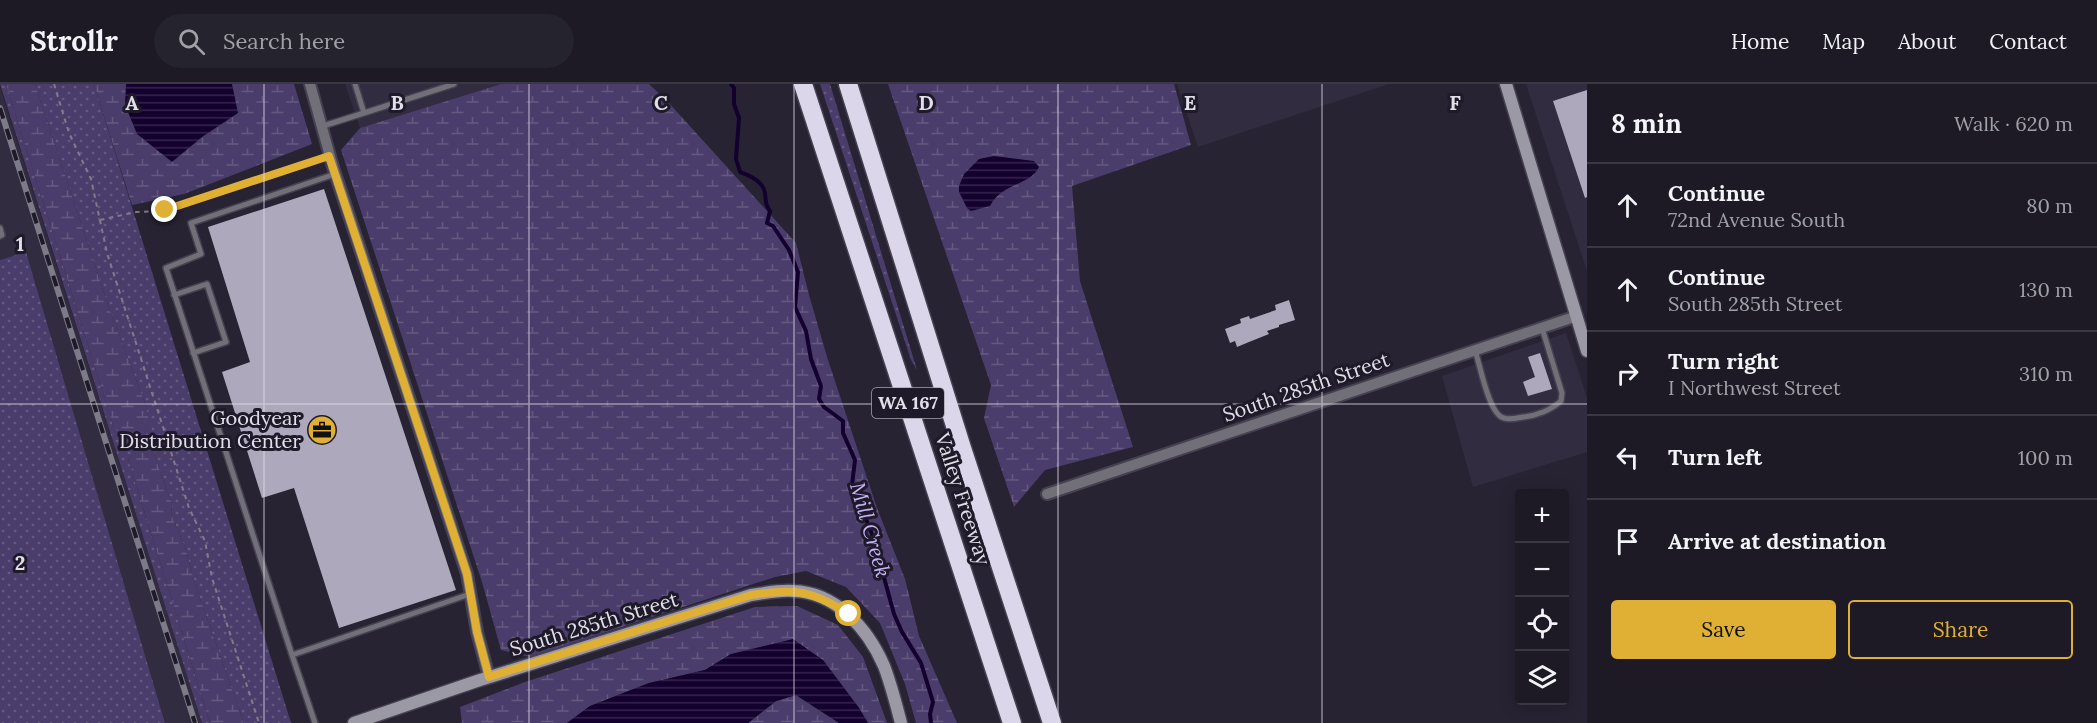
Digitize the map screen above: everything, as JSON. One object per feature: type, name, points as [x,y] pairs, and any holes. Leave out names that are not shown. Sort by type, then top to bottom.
[{"type":"highway","name":"Valley Freeway","points":[[803,84],[1012,723]]},
{"type":"highway","name":"Valley Freeway","points":[[848,84],[962,448],[1052,723]]},
{"type":"street","points":[[310,84],[329,156],[467,574],[477,632],[489,677]]},
{"type":"street","points":[[1506,84],[1587,351]]},
{"type":"street","name":"South 285th Street","points":[[1047,494],[1576,316]]},
{"type":"street","name":"South 285th Street","points":[[354,723],[489,677],[751,595],[795,591],[814,594],[834,604],[862,627],[873,643],[884,667],[901,723]]},
{"type":"lane","points":[[355,84],[364,113]]},
{"type":"lane","points":[[321,127],[454,84]]},
{"type":"lane","points":[[315,723],[166,268],[201,254],[191,223],[335,174]]},
{"type":"lane","points":[[0,228],[2,235],[0,236]]},
{"type":"lane","points":[[174,295],[207,284],[226,342],[193,353]]},
{"type":"lane","points":[[1475,350],[1496,414],[1504,419],[1531,417],[1556,406],[1561,401],[1562,393],[1542,328]]},
{"type":"lane","points":[[292,655],[471,594]]},
{"type":"path","points":[[54,84],[69,133],[91,179],[110,263],[189,508],[205,541],[212,578],[259,723]]},
{"type":"path","points":[[100,220],[136,212],[165,210],[329,156]]},
{"type":"shaded area","points":[[126,84],[232,84],[238,113],[202,137],[172,162],[137,134],[125,105]]},
{"type":"shaded area","points":[[345,84],[501,84],[360,128]]},
{"type":"shaded area","points":[[1177,84],[1389,84],[1198,147]]},
{"type":"shaded area","points":[[1526,84],[1587,84],[1587,271]]},
{"type":"shaded area","points":[[0,87],[202,723],[165,723],[26,252],[0,260]]},
{"type":"shaded area","points":[[994,156],[1034,161],[1039,167],[1029,178],[1001,193],[990,206],[971,211],[959,192],[964,174],[979,159]]},
{"type":"shaded area","points":[[1566,333],[1587,398],[1587,452],[1473,487],[1442,376]]},
{"type":"shaded area","points":[[793,639],[823,660],[868,723],[839,723],[796,695],[776,701],[748,723],[567,723],[590,706],[649,683],[705,670],[731,654]]},
{"type":"green space","points":[[0,84],[6,84],[114,428],[150,431],[146,406],[108,305],[35,84],[94,84],[291,723],[244,723],[196,587],[185,547],[171,514],[172,504],[150,443],[128,459],[210,723],[202,723]]},
{"type":"green space","points":[[6,84],[35,84],[108,305],[146,406],[151,431],[124,433],[114,428]]},
{"type":"green space","points":[[94,84],[294,84],[312,144],[184,194],[132,205]]},
{"type":"green space","points":[[501,84],[649,84],[796,243],[827,357],[877,508],[905,579],[919,636],[957,723],[916,723],[905,684],[880,623],[846,587],[806,571],[775,577],[530,657],[501,650],[482,582],[341,150],[360,128]]},
{"type":"green space","points":[[820,84],[830,84],[917,370],[911,360]]},
{"type":"green space","points":[[888,84],[1174,84],[1191,145],[1072,186],[1080,281],[1133,447],[1045,470],[1014,507],[984,418],[991,385]]},
{"type":"green space","points":[[26,252],[165,723],[0,723],[0,260]]},
{"type":"green space","points":[[150,443],[172,504],[171,514],[185,547],[196,587],[244,723],[210,723],[128,459],[142,444]]},
{"type":"green space","points":[[797,606],[838,625],[863,657],[887,723],[868,723],[823,660],[731,654],[705,670],[649,683],[590,706],[567,723],[462,723],[460,707],[525,682],[755,607]]},
{"type":"green space","points":[[796,695],[839,723],[748,723],[776,701]]},
{"type":"building","points":[[1587,90],[1587,197],[1585,198],[1553,101]]},
{"type":"building","name":"Goodyear Distribution Center","points":[[324,189],[456,590],[339,628],[294,488],[262,498],[222,372],[250,362],[208,227]]},
{"type":"building","points":[[1289,300],[1295,320],[1279,325],[1267,331],[1269,334],[1237,347],[1235,341],[1230,343],[1225,329],[1241,323],[1240,319],[1249,316],[1250,319],[1276,310],[1275,305]]},
{"type":"building","points":[[1540,353],[1552,389],[1528,396],[1523,382],[1535,377],[1528,357]]},
{"type":"waterway","name":"Mill Creek","points":[[731,84],[734,88],[734,104],[739,118],[736,159],[740,172],[762,185],[770,211],[767,223],[773,226],[789,250],[798,272],[795,307],[806,331],[811,359],[821,386],[819,399],[824,407],[843,421],[843,433],[855,460],[852,485],[872,534],[894,614],[921,663],[933,702],[930,714],[931,723]]},
{"type":"railway","points":[[0,108],[195,723]]},
{"type":"place","name":"Goodyear Distribution Center","points":[[322,430]]},
{"type":"route","points":[[165,210],[329,156],[467,574],[477,632],[489,677],[751,595],[773,591],[814,594],[849,614]]}]
